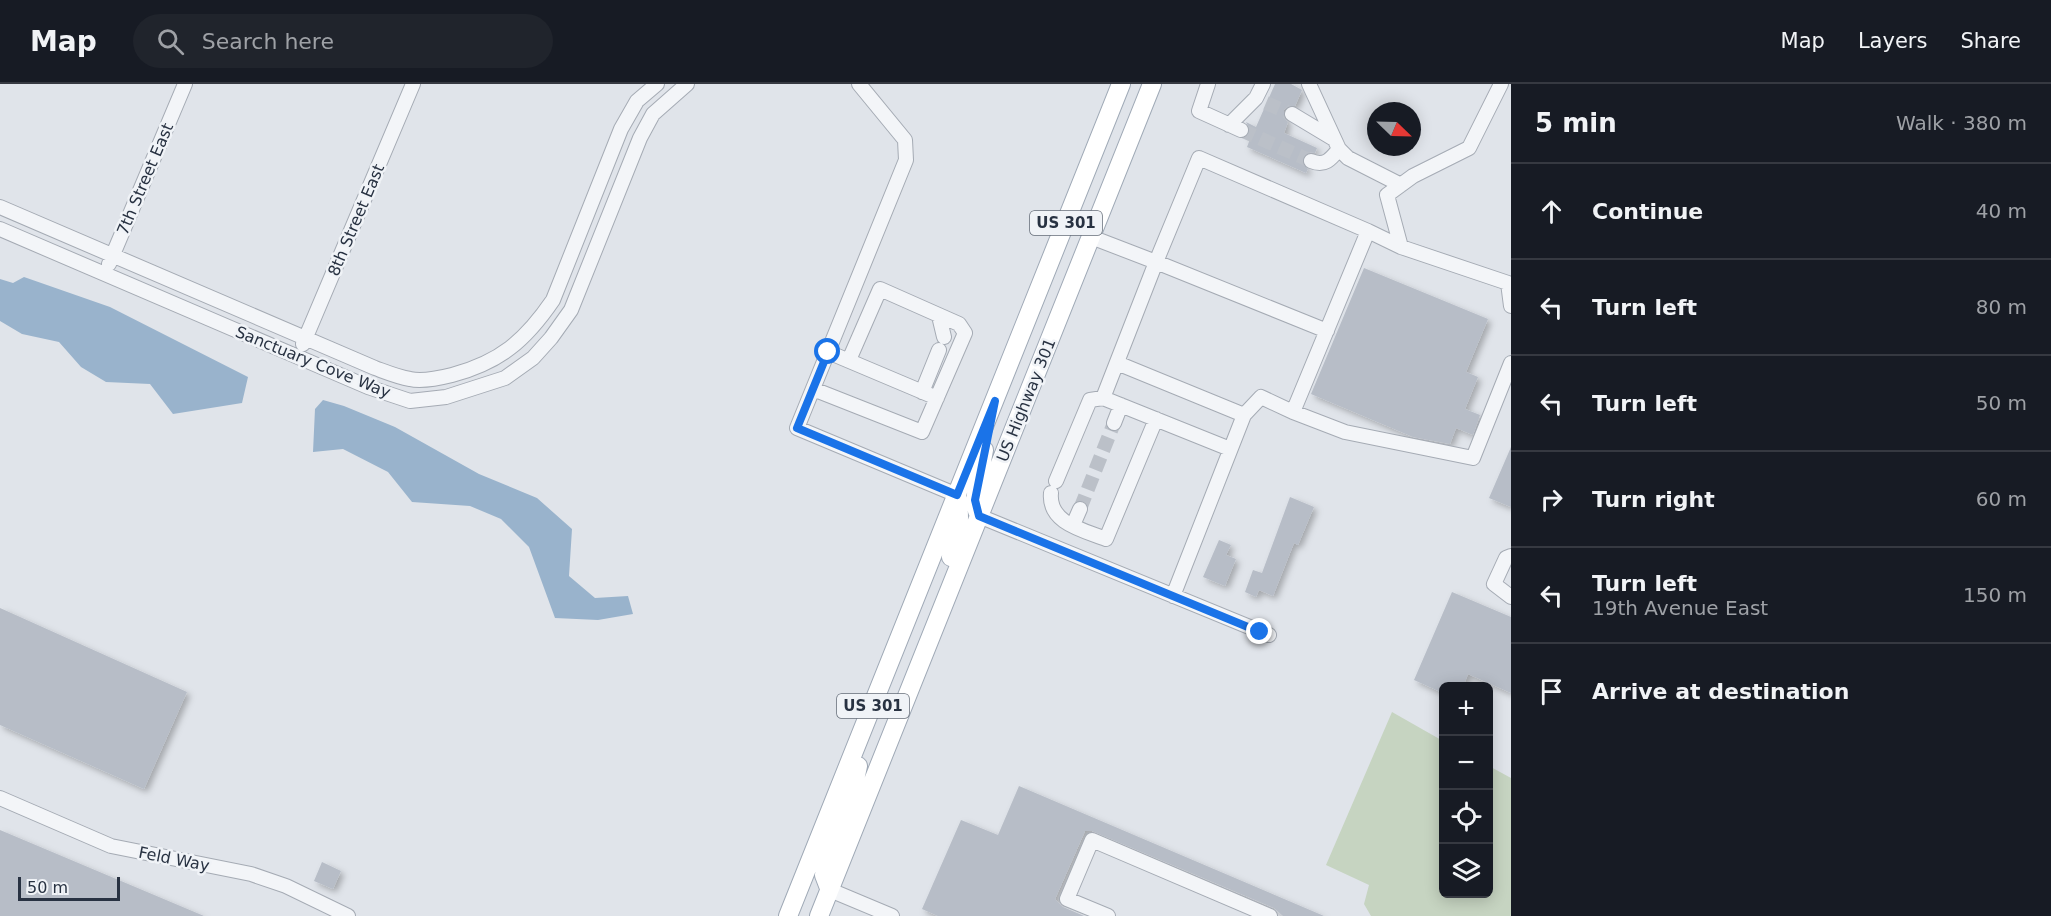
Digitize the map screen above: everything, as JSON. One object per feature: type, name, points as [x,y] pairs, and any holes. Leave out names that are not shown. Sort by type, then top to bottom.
[{"type":"main road","name":"US 301","points":[[788,916],[1121,84]]},
{"type":"main road","name":"US Highway 301","points":[[819,916],[1152,84]]},
{"type":"main road","points":[[979,516],[975,500],[995,401]]},
{"type":"main road","points":[[928,645],[926,623],[957,540],[961,517],[957,495]]},
{"type":"main road","points":[[830,890],[824,875],[826,862],[851,798],[868,718]]},
{"type":"street","name":"7th Street East","points":[[105,274],[185,84]]},
{"type":"street","name":"8th Street East","points":[[298,356],[414,84]]},
{"type":"street","name":"Sanctuary Cove Way","points":[[0,207],[375,368],[412,380],[443,377],[495,360],[527,334],[553,300],[621,129],[637,101],[657,84]]},
{"type":"street","name":"Sanctuary Cove Way","points":[[0,229],[368,387],[410,401],[446,398],[505,378],[533,358],[551,338],[571,310],[640,138],[653,114],[687,84]]},
{"type":"street","points":[[859,84],[897,129],[907,149],[906,160],[797,428],[957,495]]},
{"type":"street","points":[[1208,84],[1199,111],[1235,127],[1261,100],[1263,84]]},
{"type":"street","points":[[1309,84],[1336,143],[1348,158],[1401,185]]},
{"type":"street","points":[[1401,247],[1387,195],[1469,148],[1503,84],[1511,87]]},
{"type":"street","points":[[1292,114],[1336,143]]},
{"type":"street","points":[[1311,161],[1324,163],[1330,160],[1336,143]]},
{"type":"street","points":[[1104,398],[1199,158],[1401,247],[1508,283],[1511,306]]},
{"type":"street","points":[[1293,412],[1368,231]]},
{"type":"street","points":[[1091,237],[1327,331]]},
{"type":"street","points":[[813,389],[922,432],[965,333],[959,324],[858,280]]},
{"type":"street","points":[[849,360],[880,289]]},
{"type":"street","points":[[922,392],[942,343],[939,316]]},
{"type":"street","points":[[828,352],[937,398]]},
{"type":"street","points":[[1117,363],[1244,415]]},
{"type":"street","points":[[1173,596],[1244,415],[1261,398],[1345,432],[1473,458],[1511,363]]},
{"type":"street","points":[[1106,539],[1073,525],[1055,514],[1050,505],[1053,487],[1090,400],[1104,398],[1230,449]]},
{"type":"street","points":[[1114,423],[1121,405]]},
{"type":"street","points":[[1096,565],[1156,419]]},
{"type":"street","points":[[1073,525],[1080,509]]},
{"type":"street","points":[[979,516],[1269,635]]},
{"type":"street","points":[[1511,556],[1506,558],[1494,584],[1511,597]]},
{"type":"street","name":"Feld Way","points":[[0,798],[111,846],[251,874],[286,886],[348,916]]},
{"type":"street","points":[[1108,916],[1067,899],[1092,840],[1270,916]]},
{"type":"street","points":[[830,890],[892,916]]},
{"type":"green space","points":[[1392,712],[1439,739],[1439,898],[1493,898],[1493,768],[1511,778],[1511,916],[1371,916],[1364,904],[1369,885],[1326,865]]},
{"type":"water","points":[[24,277],[110,307],[248,377],[242,403],[173,414],[150,384],[106,382],[81,367],[59,342],[22,334],[0,321],[0,279],[13,283]]},
{"type":"water","points":[[323,400],[395,427],[479,474],[537,498],[572,529],[569,576],[595,598],[628,596],[633,614],[598,620],[555,618],[529,547],[501,519],[470,506],[412,502],[388,472],[343,449],[313,452],[315,409]]},
{"type":"building","points":[[1275,84],[1291,84],[1302,90],[1295,106],[1288,106],[1284,110],[1284,118],[1288,122],[1284,133],[1317,148],[1315,153],[1309,152],[1303,158],[1302,163],[1308,169],[1306,173],[1247,147],[1250,139],[1246,137],[1250,130],[1246,122],[1256,127]]},
{"type":"building","points":[[1364,268],[1488,319],[1466,372],[1478,377],[1465,409],[1480,415],[1473,435],[1456,428],[1450,444],[1413,437],[1311,394]]},
{"type":"building","points":[[1511,447],[1511,507],[1489,498]]},
{"type":"building","points":[[1290,497],[1314,507],[1298,545],[1294,543],[1273,596],[1259,590],[1256,597],[1245,592],[1253,570],[1262,573]]},
{"type":"building","points":[[1219,540],[1231,545],[1226,555],[1236,559],[1225,586],[1203,577]]},
{"type":"building","points":[[1452,592],[1511,617],[1511,693],[1493,685],[1493,682],[1486,682],[1468,674],[1465,682],[1439,682],[1439,691],[1414,680]]},
{"type":"building","points":[[0,608],[187,692],[144,789],[0,725]]},
{"type":"building","points":[[1019,786],[1324,916],[1283,916],[1274,908],[1092,831],[1085,831],[1055,899],[1063,907],[1084,916],[938,916],[922,909],[961,820],[998,835]]},
{"type":"building","points":[[0,830],[204,916],[0,916]]},
{"type":"building","points":[[322,862],[341,871],[333,889],[314,881]]},
{"type":"tunnel","points":[[1266,103],[1292,114]]},
{"type":"tunnel","points":[[1241,130],[1311,161]]},
{"type":"tunnel","points":[[1080,509],[1114,423]]},
{"type":"route","points":[[828,352],[797,428],[957,495],[995,401],[975,500],[979,516],[1260,632]]}]
